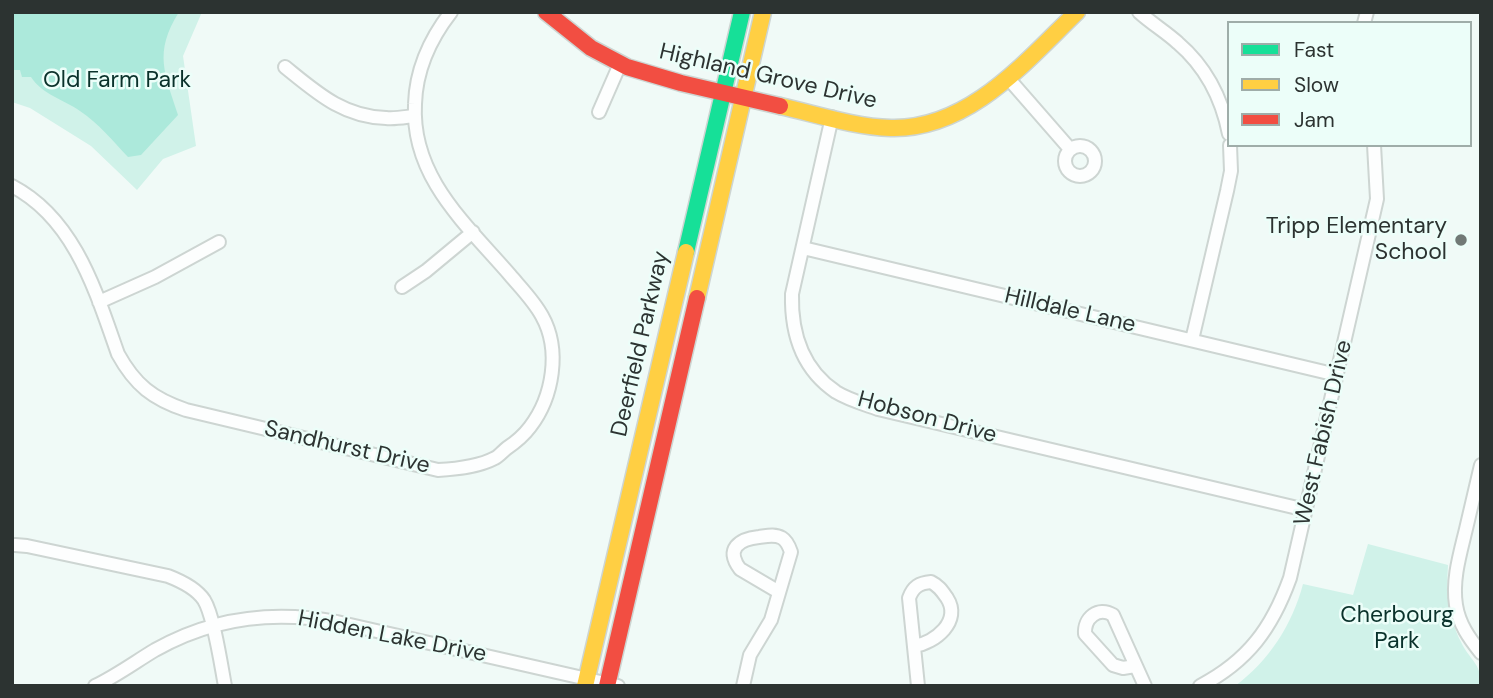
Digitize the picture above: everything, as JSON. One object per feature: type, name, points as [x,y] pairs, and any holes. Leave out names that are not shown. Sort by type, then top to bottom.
[{"type":"main road","name":"Highland Grove Drive","points":[[546,12],[596,51],[620,64],[646,73],[743,98],[889,128],[908,127],[964,110],[1008,78],[1077,12]]},
{"type":"main road","name":"Deerfield Parkway","points":[[586,682],[742,12]]},
{"type":"main road","name":"Deerfield Parkway","points":[[611,685],[763,12]]},
{"type":"street","name":"Sandhurst Drive","points":[[12,186],[37,203],[70,240],[125,367],[134,380],[166,403],[419,467],[457,469],[496,458],[530,427],[547,395],[552,362],[549,331],[535,304],[437,188],[418,144],[414,116],[419,73],[438,30],[451,12]]},
{"type":"street","points":[[1139,12],[1177,41],[1194,58],[1214,88],[1227,126]]},
{"type":"street","points":[[599,112],[620,64]]},
{"type":"street","points":[[285,67],[346,111],[387,118],[414,116]]},
{"type":"street","points":[[1008,78],[1070,149]]},
{"type":"street","name":"Hobson Drive","points":[[832,117],[792,294],[792,311],[798,344],[814,371],[837,392],[855,402],[878,409],[1306,510]]},
{"type":"street","points":[[1192,340],[1231,171],[1230,147]]},
{"type":"street","name":"West Fabish Drive","points":[[1200,686],[1222,674],[1259,640],[1272,621],[1290,578],[1377,199],[1374,147]]},
{"type":"street","points":[[402,287],[473,232]]},
{"type":"street","points":[[99,302],[155,277],[219,242]]},
{"type":"street","name":"Hilldale Lane","points":[[803,248],[1337,375]]},
{"type":"street","points":[[1481,465],[1455,581],[1460,620],[1466,635],[1481,653]]},
{"type":"street","points":[[743,686],[750,654],[771,620],[791,552],[786,541],[771,535],[741,540],[734,558],[740,569],[779,592]]},
{"type":"street","points":[[13,544],[168,576],[183,582],[205,601],[225,686]]},
{"type":"street","points":[[914,646],[935,639],[952,615],[951,605],[931,582],[919,584],[909,598],[918,686]]},
{"type":"street","points":[[1135,666],[1123,668],[1113,665],[1085,634],[1084,629],[1089,618],[1098,612],[1113,615],[1145,686]]},
{"type":"street","name":"Hidden Lake Drive","points":[[95,686],[173,641],[212,626],[250,618],[292,616],[314,618],[586,682],[611,685]]},
{"type":"green space","name":"Old Farm Park","points":[[12,12],[202,12],[183,56],[196,146],[163,159],[137,190],[91,146],[30,108],[12,102]]},
{"type":"green space","name":"Cherbourg Park","points":[[1368,544],[1448,565],[1448,596],[1452,617],[1463,646],[1478,668],[1481,686],[1235,686],[1269,654],[1278,641],[1293,614],[1303,584],[1353,595]]},
{"type":"shaded area","name":"Old Farm Park","points":[[12,12],[179,12],[166,40],[164,52],[166,75],[178,115],[141,155],[128,157],[87,116],[47,93],[31,77],[22,77],[20,70],[12,70]]},
{"type":"traffic: fast","points":[[686,252],[742,12]]},
{"type":"traffic: slow","points":[[697,298],[763,12]]},
{"type":"traffic: slow","points":[[780,106],[877,127],[919,126],[946,118],[994,89],[1077,12]]},
{"type":"traffic: slow","points":[[585,686],[686,252]]},
{"type":"traffic: jam","points":[[546,12],[591,48],[627,67],[681,83],[780,106]]},
{"type":"traffic: jam","points":[[607,686],[697,298]]},
{"type":"place","name":"Tripp Elementary School","points":[[1461,240]]}]
